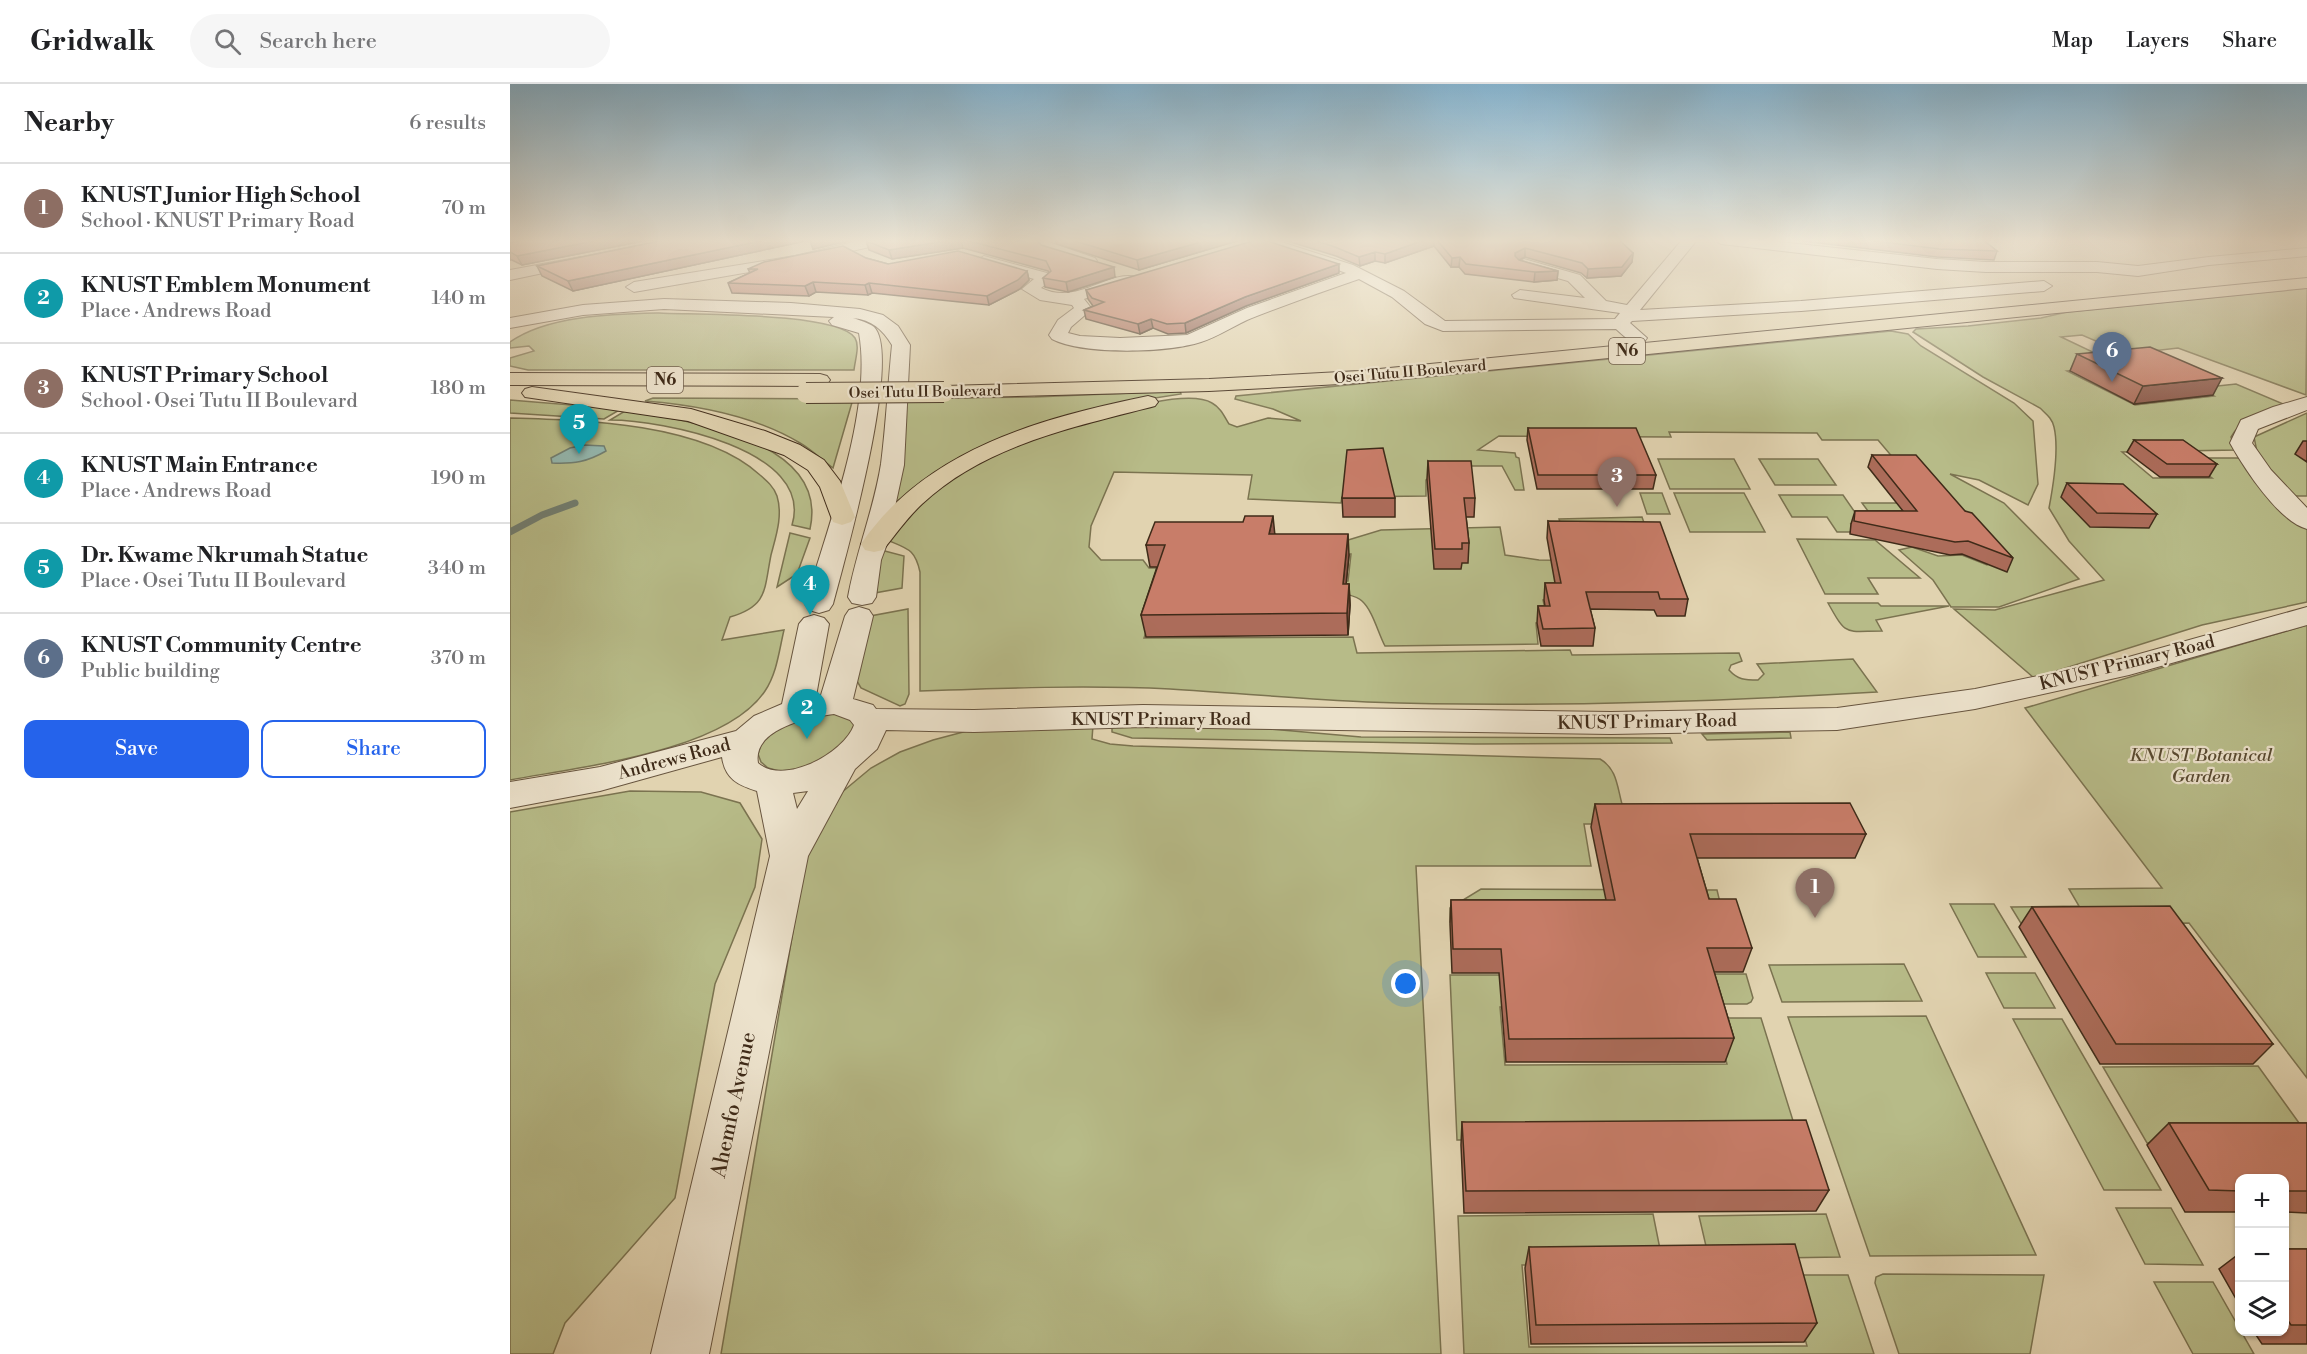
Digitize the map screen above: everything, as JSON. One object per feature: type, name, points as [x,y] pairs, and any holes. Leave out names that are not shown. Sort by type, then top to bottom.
[{"type":"highway","name":"Osei Tutu II Boulevard","points":[[949,385],[1285,369],[2037,299]]},
{"type":"highway","name":"Osei Tutu II Boulevard","points":[[510,377],[525,388],[1307,381],[1495,365],[2146,299]]},
{"type":"highway","points":[[874,544],[913,499],[937,480],[998,447],[1034,432],[1120,408],[1307,381]]},
{"type":"highway","points":[[525,388],[691,415],[757,435],[792,450],[816,465],[832,486],[842,517]]},
{"type":"street","points":[[1068,299],[1075,300],[1084,309],[1064,324],[1058,335],[1061,339],[1071,342],[1091,344],[1180,341],[1201,336],[1286,299]]},
{"type":"street","points":[[1405,299],[1434,324],[1443,326],[1712,313],[1878,299]]},
{"type":"street","points":[[1554,299],[1600,305],[1627,316],[1638,338]]},
{"type":"street","points":[[1594,299],[1600,305]]},
{"type":"street","points":[[1627,316],[1641,299]]},
{"type":"street","points":[[510,323],[583,310],[675,304],[791,308],[860,314],[890,326],[901,345],[899,400],[892,465],[835,704]]},
{"type":"street","points":[[510,336],[570,318],[596,313],[648,309],[801,315],[850,322],[867,330],[872,341],[873,352],[860,453],[817,614],[797,710]]},
{"type":"street","points":[[2307,404],[2280,411],[2249,425],[2241,443],[2252,462],[2271,486],[2307,521]]},
{"type":"street","name":"KNUST Primary Road","points":[[974,722],[1143,716],[1611,723],[1837,719],[1975,699],[2117,668],[2307,616]]},
{"type":"street","points":[[789,856],[754,763],[769,722],[797,710],[835,704],[857,708],[870,719],[974,722]]},
{"type":"street","points":[[789,856],[848,759],[867,741],[871,729],[870,719]]},
{"type":"street","name":"Andrews Road","points":[[510,795],[600,779],[754,763],[799,780],[848,759],[974,722]]},
{"type":"street","name":"Ahemfo Avenue","points":[[680,1354],[789,856]]},
{"type":"green space","points":[[2194,299],[2307,299],[2306,395],[2178,348],[2126,354],[2082,335],[2061,337],[2120,365],[2067,371],[2135,405],[2214,396],[2199,388],[2236,384],[2288,406],[2248,420],[2236,430],[2231,437],[2236,450],[2122,452],[2153,478],[2212,478],[2184,458],[2241,458],[2250,475],[2281,507],[2307,507],[2307,602],[2202,625],[2034,678],[1954,609],[1995,610],[2104,580],[2069,541],[2049,508],[2056,456],[2054,427],[2050,419],[2040,408],[1983,377],[1913,332],[1916,329],[2041,318],[2067,312]]},
{"type":"green space","points":[[659,313],[763,316],[822,323],[843,330],[855,338],[857,349],[854,370],[528,370],[510,366],[510,358],[534,351],[529,346],[510,348],[510,342],[543,326],[582,318]]},
{"type":"green space","points":[[1891,331],[1908,334],[1921,346],[2014,403],[2033,421],[2038,484],[2028,505],[1979,480],[1950,474],[2004,503],[2079,579],[1999,607],[1951,607],[1933,580],[1899,550],[1912,547],[1938,556],[1962,555],[1987,565],[2000,556],[1877,523],[1862,503],[1948,503],[1900,466],[1878,440],[1822,440],[1817,433],[1669,432],[1671,437],[1499,436],[1478,450],[1515,453],[1519,458],[1524,490],[1515,490],[1502,466],[1450,466],[1426,480],[1426,496],[1342,497],[1341,503],[1248,499],[1252,475],[1114,472],[1091,526],[1089,547],[1101,560],[1143,560],[1149,568],[1220,568],[1162,586],[1144,638],[1353,637],[1357,653],[1570,650],[1572,655],[1739,653],[1742,661],[1731,665],[1729,670],[1739,678],[1753,680],[1758,680],[1764,674],[1757,664],[1853,659],[1877,692],[1686,701],[1431,704],[1108,687],[920,691],[920,572],[916,559],[910,551],[887,540],[916,505],[940,485],[977,462],[1031,439],[1099,416],[1167,400],[1194,399],[1212,403],[1220,410],[1229,424],[1237,427],[1268,418],[1301,421],[1273,409],[1235,399],[1236,396]]},
{"type":"green space","points":[[1180,391],[1181,394],[1110,405],[1037,425],[884,517],[906,398],[1035,397]]},
{"type":"green space","points":[[653,398],[853,399],[833,468],[800,443],[764,426],[725,413],[684,405],[645,401]]},
{"type":"green space","points":[[510,400],[621,409],[604,419],[510,413]]},
{"type":"green space","points":[[625,411],[716,429],[748,440],[776,454],[798,474],[810,498],[810,529],[792,525],[793,499],[780,477],[758,458],[729,444],[696,433],[633,421],[610,420]]},
{"type":"green space","points":[[2307,413],[2307,496],[2290,496],[2257,452],[2254,437]]},
{"type":"green space","points":[[510,418],[607,423],[676,435],[707,444],[736,458],[760,475],[772,487],[779,503],[779,518],[765,587],[758,602],[751,608],[730,617],[722,640],[784,630],[777,662],[769,684],[745,712],[718,729],[648,754],[510,780]]},
{"type":"green space","points":[[1658,459],[1734,459],[1750,489],[1670,489]]},
{"type":"green space","points":[[1759,459],[1818,459],[1836,485],[1775,485]]},
{"type":"green space","points":[[1640,493],[1662,493],[1670,514],[1647,514]]},
{"type":"green space","points":[[1674,493],[1744,493],[1765,532],[1690,532]]},
{"type":"green space","points":[[1779,495],[1843,495],[1863,524],[1851,524],[1856,532],[1837,532],[1827,517],[1792,517]]},
{"type":"green space","points":[[1642,517],[1649,537],[1564,537],[1559,519]]},
{"type":"green space","points":[[1500,527],[1505,555],[1539,560],[1662,561],[1567,600],[1543,600],[1545,609],[1573,623],[1536,623],[1538,644],[1385,646],[1366,605],[1354,597],[1324,590],[1243,582],[1348,581],[1351,554],[1302,554],[1381,530]]},
{"type":"green space","points":[[790,533],[810,538],[797,574],[777,587]]},
{"type":"green space","points":[[1797,539],[1875,540],[1920,578],[1868,578],[1878,594],[1825,594]]},
{"type":"green space","points":[[881,550],[904,556],[902,588],[869,594]]},
{"type":"green space","points":[[1828,603],[1949,606],[1876,620],[1882,631],[1853,631],[1843,627]]},
{"type":"green space","points":[[908,609],[909,694],[905,704],[900,706],[861,688],[854,676],[865,617]]},
{"type":"green space","name":"KNUST Botanical Garden","points":[[2307,625],[2307,1078],[2189,923],[2022,925],[2011,907],[2079,906],[2069,889],[2162,888],[2025,708]]},
{"type":"green space","points":[[835,713],[853,721],[857,728],[839,755],[794,771],[768,768],[761,762],[758,754],[768,736],[792,721]]},
{"type":"green space","points":[[1112,724],[1270,729],[1361,737],[1670,738],[1672,743],[1475,744],[1132,738],[1112,732]]},
{"type":"green space","points":[[1093,725],[1092,739],[1110,744],[1133,746],[1600,759],[1613,773],[1622,804],[1839,824],[1584,824],[1591,866],[1416,866],[1441,1354],[721,1354],[808,843],[835,798],[871,768],[900,752],[967,731]]},
{"type":"green space","points":[[1790,732],[1791,738],[1707,740],[1702,734]]},
{"type":"green space","points":[[630,791],[701,792],[740,803],[762,839],[755,887],[715,984],[675,1198],[565,1323],[553,1354],[510,1354],[510,812]]},
{"type":"green space","points":[[1481,889],[1717,890],[1724,919],[1450,922],[1450,908]]},
{"type":"green space","points":[[1950,904],[1994,904],[2026,957],[1978,957]]},
{"type":"green space","points":[[1904,964],[1922,1001],[1782,1002],[1769,965]]},
{"type":"green space","points":[[1986,973],[2035,973],[2055,1008],[2004,1008]]},
{"type":"green space","points":[[1646,974],[1746,974],[1753,998],[1747,1004],[1652,1004]]},
{"type":"green space","points":[[1450,975],[1607,975],[1613,1007],[1500,1007],[1505,1065],[1727,1064],[1715,1018],[1761,1018],[1799,1140],[1457,1140]]},
{"type":"green space","points":[[1926,1016],[2036,1255],[1870,1256],[1788,1017]]},
{"type":"green space","points":[[2013,1019],[2062,1019],[2161,1190],[2104,1190]]},
{"type":"green space","points":[[2258,1066],[2307,1134],[2307,1142],[2147,1143],[2103,1067]]},
{"type":"green space","points":[[2116,1208],[2171,1208],[2203,1265],[2145,1264]]},
{"type":"green space","points":[[1653,1214],[1663,1264],[1522,1265],[1529,1347],[1807,1346],[1787,1275],[1848,1275],[1874,1354],[1464,1354],[1458,1216]]},
{"type":"green space","points":[[1826,1214],[1840,1257],[1709,1259],[1699,1216]]},
{"type":"green space","points":[[1883,1274],[2044,1275],[2030,1354],[1899,1354],[1875,1283],[1876,1277]]},
{"type":"green space","points":[[2154,1282],[2213,1282],[2235,1321],[2235,1336],[2244,1336],[2254,1354],[2193,1354]]},
{"type":"water","points":[[584,445],[604,446],[606,451],[580,462],[552,463],[551,458],[570,448]]},
{"type":"building","points":[[1096,299],[1240,299],[1185,323],[1167,324],[1151,319],[1138,324],[1084,310],[1104,302]]},
{"type":"building","points":[[2150,347],[2222,378],[2143,386],[2077,354]]},
{"type":"building","points":[[1528,428],[1636,428],[1656,475],[1538,475]]},
{"type":"building","points":[[2134,440],[2183,440],[2217,464],[2167,464]]},
{"type":"building","points":[[1383,448],[1395,498],[1342,498],[1347,450]]},
{"type":"building","points":[[1872,455],[1916,455],[1965,511],[1972,513],[2013,558],[1968,541],[1955,542],[1854,521],[1855,511],[1917,511]]},
{"type":"building","points":[[1428,461],[1471,461],[1475,498],[1464,498],[1469,543],[1462,543],[1462,549],[1435,549]]},
{"type":"building","points":[[2067,483],[2123,484],[2157,514],[2097,513]]},
{"type":"building","points":[[1245,516],[1273,516],[1269,534],[1348,534],[1343,584],[1349,584],[1347,613],[1141,615],[1165,545],[1146,545],[1155,522],[1243,522]]},
{"type":"building","points":[[1548,521],[1660,522],[1688,599],[1660,599],[1658,592],[1586,592],[1595,628],[1543,629],[1538,606],[1550,606],[1545,583],[1561,583]]},
{"type":"building","points":[[1850,803],[1866,834],[1690,834],[1709,899],[1736,899],[1752,948],[1707,948],[1734,1038],[1509,1039],[1501,949],[1453,949],[1451,900],[1615,900],[1595,804]]},
{"type":"building","points":[[2170,906],[2273,1044],[2116,1044],[2032,907]]},
{"type":"building","points":[[1806,1120],[1829,1190],[1466,1191],[1462,1122]]},
{"type":"building","points":[[2169,1123],[2307,1123],[2307,1191],[2289,1191],[2289,1174],[2235,1174],[2235,1191],[2209,1190]]},
{"type":"building","points":[[1795,1244],[1817,1323],[1536,1325],[1529,1247]]},
{"type":"building","points":[[2289,1249],[2307,1249],[2307,1325],[2291,1325],[2289,1322]]},
{"type":"waterway","points":[[510,532],[542,515],[575,503]]},
{"type":"place","name":"KNUST Community Centre","points":[[2112,382]]},
{"type":"place","name":"Dr. Kwame Nkrumah Statue","points":[[579,454]]},
{"type":"place","name":"KNUST Primary School","points":[[1617,507]]},
{"type":"place","name":"KNUST Main Entrance","points":[[810,615]]},
{"type":"place","name":"KNUST Emblem Monument","points":[[807,739]]},
{"type":"place","name":"KNUST Junior High School","points":[[1815,918]]}]
